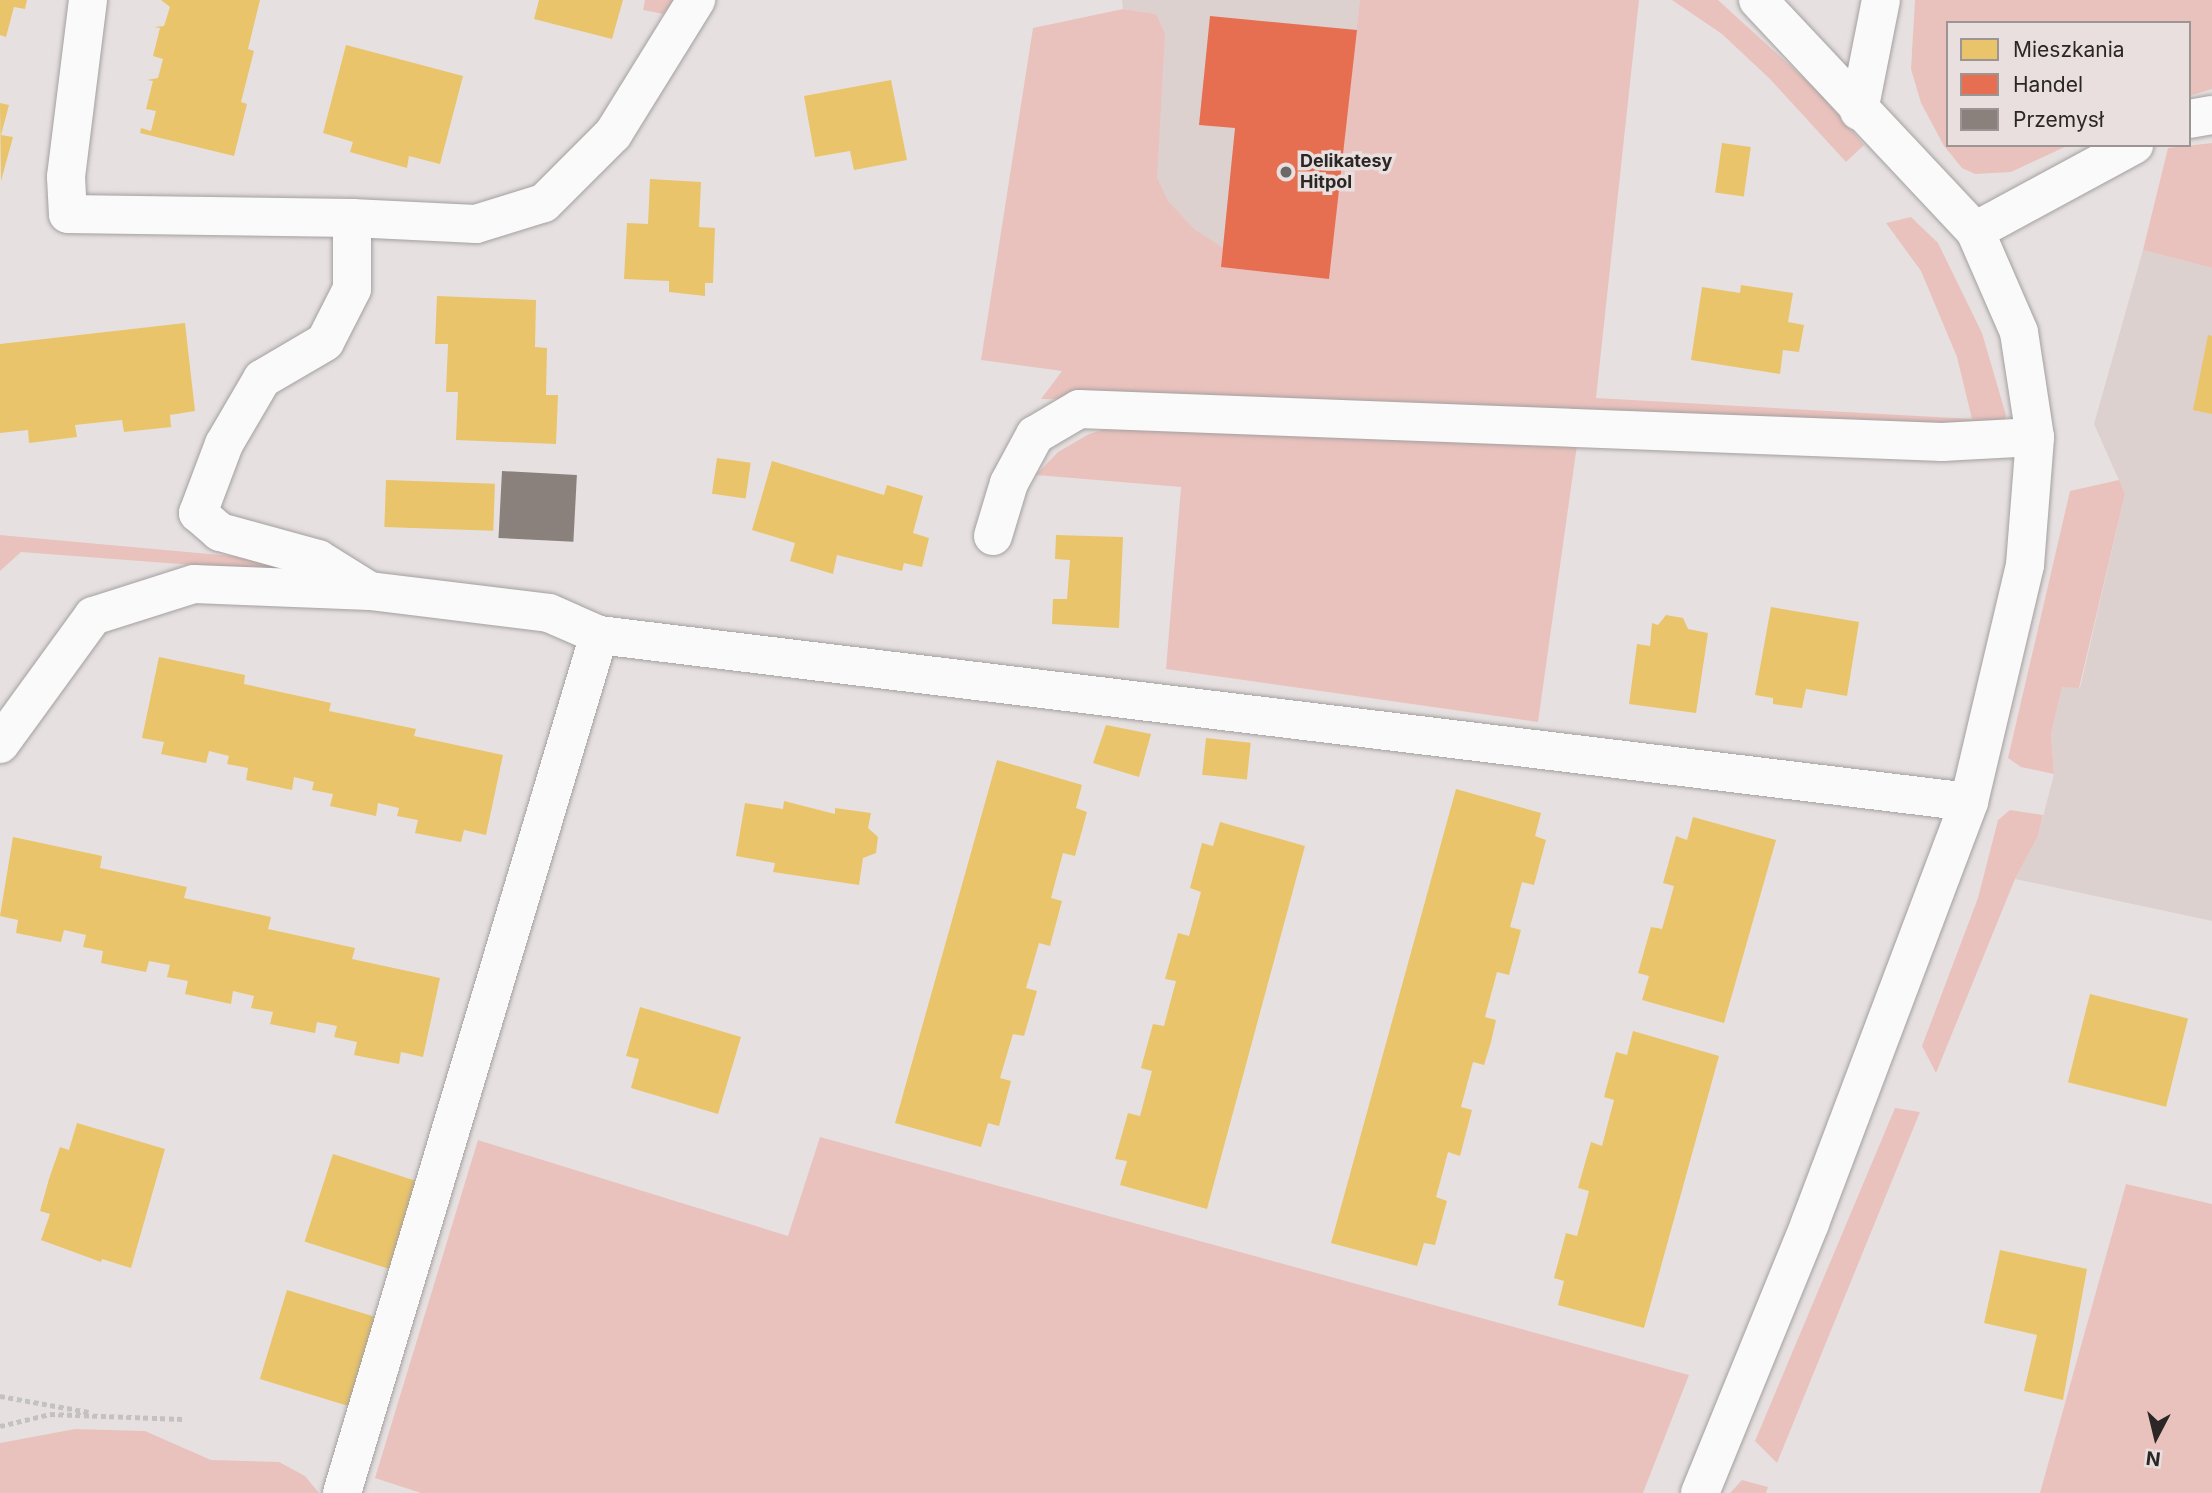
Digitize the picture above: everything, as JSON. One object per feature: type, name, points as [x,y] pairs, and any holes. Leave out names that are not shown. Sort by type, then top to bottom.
[{"type":"street","points":[[88,0],[66,177],[68,214],[352,218],[476,225],[544,203],[613,134],[696,0]]},
{"type":"street","points":[[1700,1493],[1810,1223],[1969,802],[2025,565],[2035,437],[2019,332],[1975,231],[1858,111],[1758,0]]},
{"type":"street","points":[[1858,111],[1881,0]]},
{"type":"street","points":[[2191,119],[2212,115]]},
{"type":"street","points":[[1975,231],[2130,147]]},
{"type":"street","points":[[352,218],[352,289],[325,342],[262,379],[224,444],[198,513],[220,532],[318,559],[370,591]]},
{"type":"street","points":[[993,536],[1009,483],[1035,435],[1079,409],[1942,442],[2035,437]]},
{"type":"street","points":[[0,744],[93,617],[194,584],[370,591],[549,613],[599,635],[1969,802]]},
{"type":"street","points":[[342,1493],[599,635]]},
{"type":"path","points":[[0,1396],[100,1414]]},
{"type":"path","points":[[0,1426],[50,1414],[183,1419]]},
{"type":"shaded area","points":[[645,0],[675,0],[663,14],[643,10]]},
{"type":"shaded area","points":[[1122,0],[1393,0],[1351,385],[1118,371],[1156,14],[1123,9]]},
{"type":"shaded area","points":[[1360,0],[1639,0],[1596,398],[1972,419],[1957,357],[1921,271],[1886,223],[1911,217],[1938,243],[1982,333],[2006,415],[2001,430],[1202,401],[1041,399],[1062,371],[981,360],[1033,28],[1123,9],[1156,14],[1165,34],[1157,178],[1168,201],[1194,229],[1223,248],[1221,267],[1329,279]]},
{"type":"shaded area","points":[[1672,0],[1718,0],[1818,91],[1864,145],[1846,162],[1770,79],[1722,34]]},
{"type":"shaded area","points":[[1915,0],[2212,0],[2212,89],[2191,95],[2191,21],[1946,21],[1946,147],[2065,147],[2011,172],[1975,174],[1962,168],[1944,146],[1921,103],[1911,69]]},
{"type":"shaded area","points":[[2212,143],[2212,268],[2143,250],[2168,148]]},
{"type":"shaded area","points":[[2143,250],[2212,268],[2212,921],[2015,879],[2038,836],[2054,774],[2051,734],[2062,686],[2080,688],[2125,494],[2094,424]]},
{"type":"shaded area","points":[[1120,425],[1578,438],[1538,722],[1166,669],[1181,487],[1036,475],[1058,452],[1089,434]]},
{"type":"shaded area","points":[[2119,480],[2125,494],[2079,688],[2062,687],[2051,734],[2054,774],[2021,767],[2008,758],[2070,491]]},
{"type":"shaded area","points":[[0,535],[263,559],[300,573],[21,552],[0,571]]},
{"type":"shaded area","points":[[2010,810],[2043,815],[2038,836],[2015,879],[1936,1073],[1922,1046],[1978,898],[1998,820]]},
{"type":"shaded area","points":[[1895,1108],[1920,1112],[1777,1463],[1755,1441]]},
{"type":"shaded area","points":[[820,1137],[1689,1375],[1643,1493],[421,1493],[375,1478],[478,1140],[788,1236]]},
{"type":"shaded area","points":[[2126,1184],[2212,1204],[2212,1493],[2040,1493]]},
{"type":"shaded area","points":[[75,1429],[145,1431],[211,1460],[279,1462],[305,1476],[319,1493],[0,1493],[0,1443]]},
{"type":"shaded area","points":[[1742,1480],[1768,1487],[1766,1493],[1730,1493]]},
{"type":"building: Mieszkania","points":[[0,0],[27,0],[25,9],[14,7],[6,37],[0,35]]},
{"type":"building: Mieszkania","points":[[161,0],[260,0],[248,49],[254,51],[241,102],[247,104],[234,156],[140,133],[141,128],[151,131],[156,111],[146,109],[153,81],[147,80],[158,78],[163,59],[153,56],[160,28],[154,27],[164,26],[170,7]]},
{"type":"building: Mieszkania","points":[[539,0],[623,0],[612,39],[534,19]]},
{"type":"building: Mieszkania","points":[[346,45],[463,76],[440,164],[409,156],[407,168],[350,152],[353,142],[323,133]]},
{"type":"building: Mieszkania","points":[[891,80],[907,160],[854,170],[850,151],[815,157],[804,96]]},
{"type":"building: Mieszkania","points":[[0,103],[9,105],[1,135],[13,137],[1,181]]},
{"type":"building: Mieszkania","points":[[1722,143],[1751,147],[1744,197],[1715,193]]},
{"type":"building: Mieszkania","points":[[650,179],[701,182],[699,227],[715,228],[713,283],[705,283],[705,296],[669,292],[669,281],[624,279],[627,223],[648,224]]},
{"type":"building: Mieszkania","points":[[1741,285],[1793,293],[1788,322],[1804,325],[1799,352],[1783,350],[1780,374],[1691,360],[1702,287],[1740,293]]},
{"type":"building: Mieszkania","points":[[437,296],[536,300],[535,347],[547,348],[546,395],[558,395],[556,444],[456,440],[458,392],[446,392],[448,344],[435,344]]},
{"type":"building: Mieszkania","points":[[185,323],[195,411],[170,415],[171,427],[124,432],[122,420],[75,425],[77,437],[29,443],[28,430],[0,433],[0,344]]},
{"type":"building: Mieszkania","points":[[2208,335],[2212,336],[2212,414],[2193,410]]},
{"type":"building: Mieszkania","points":[[717,458],[751,463],[746,498],[712,494]]},
{"type":"building: Mieszkania","points":[[772,461],[884,495],[887,485],[923,496],[913,533],[929,538],[922,567],[904,563],[902,571],[837,555],[833,574],[790,561],[795,543],[752,530]]},
{"type":"building: Mieszkania","points":[[386,480],[495,484],[493,531],[384,527]]},
{"type":"building: Mieszkania","points":[[1056,535],[1123,537],[1119,628],[1052,624],[1053,599],[1067,599],[1070,560],[1055,559]]},
{"type":"building: Mieszkania","points":[[1771,607],[1859,622],[1847,696],[1806,689],[1802,708],[1773,704],[1773,698],[1755,695]]},
{"type":"building: Mieszkania","points":[[1666,615],[1683,618],[1688,629],[1708,633],[1696,713],[1629,704],[1637,644],[1650,646],[1652,623],[1658,625]]},
{"type":"building: Mieszkania","points":[[159,657],[245,675],[244,684],[331,703],[329,711],[416,729],[414,736],[503,755],[486,835],[464,830],[461,842],[415,833],[418,820],[397,816],[399,808],[378,803],[376,816],[330,806],[333,794],[312,790],[314,782],[294,777],[292,790],[246,780],[248,768],[227,764],[229,756],[209,751],[206,763],[161,754],[164,742],[142,738]]},
{"type":"building: Mieszkania","points":[[1106,725],[1151,734],[1139,777],[1093,763]]},
{"type":"building: Mieszkania","points":[[1206,738],[1251,743],[1247,780],[1202,775]]},
{"type":"building: Mieszkania","points":[[997,760],[1082,785],[1076,808],[1087,812],[1075,856],[1063,853],[1051,898],[1062,901],[1050,946],[1039,943],[1026,988],[1037,991],[1024,1036],[1013,1034],[1000,1078],[1011,1081],[999,1126],[988,1123],[981,1147],[895,1123]]},
{"type":"building: Mieszkania","points":[[1456,789],[1541,813],[1535,836],[1546,840],[1534,885],[1522,882],[1510,927],[1521,930],[1509,975],[1497,972],[1485,1017],[1496,1020],[1491,1042],[1484,1065],[1473,1062],[1461,1107],[1472,1110],[1460,1156],[1448,1152],[1436,1197],[1447,1201],[1435,1245],[1424,1243],[1417,1266],[1331,1243]]},
{"type":"building: Mieszkania","points":[[784,801],[835,814],[835,808],[871,813],[868,828],[878,837],[876,853],[863,858],[859,885],[773,872],[775,863],[736,856],[745,803],[783,809]]},
{"type":"building: Mieszkania","points":[[1693,817],[1776,840],[1724,1023],[1642,1000],[1649,976],[1638,973],[1651,927],[1662,929],[1668,908],[1674,886],[1663,883],[1676,836],[1687,840]]},
{"type":"building: Mieszkania","points":[[1220,822],[1305,846],[1207,1209],[1120,1185],[1127,1161],[1115,1159],[1128,1113],[1140,1116],[1152,1071],[1141,1068],[1153,1024],[1164,1026],[1176,981],[1165,979],[1178,933],[1189,936],[1201,892],[1190,888],[1202,843],[1213,846]]},
{"type":"building: Mieszkania","points":[[13,837],[102,856],[100,868],[187,887],[184,898],[271,917],[268,929],[355,948],[352,959],[440,978],[423,1057],[401,1052],[399,1064],[354,1055],[357,1042],[334,1037],[337,1026],[317,1022],[315,1033],[270,1024],[273,1012],[251,1008],[254,996],[233,991],[231,1004],[185,994],[188,981],[167,977],[170,965],[149,961],[146,972],[101,963],[103,951],[83,947],[86,935],[64,930],[61,942],[16,933],[18,920],[0,916]]},
{"type":"building: Mieszkania","points":[[2090,994],[2188,1018],[2166,1107],[2068,1082]]},
{"type":"building: Mieszkania","points":[[640,1007],[741,1037],[718,1114],[631,1088],[639,1059],[626,1056]]},
{"type":"building: Mieszkania","points":[[1633,1031],[1719,1056],[1644,1328],[1558,1305],[1564,1281],[1554,1278],[1566,1233],[1577,1236],[1583,1214],[1589,1191],[1578,1188],[1591,1142],[1602,1146],[1614,1100],[1604,1097],[1616,1052],[1627,1055]]},
{"type":"building: Mieszkania","points":[[77,1123],[165,1149],[131,1268],[102,1259],[101,1262],[41,1240],[50,1214],[40,1211],[49,1179],[60,1147],[69,1150]]},
{"type":"building: Mieszkania","points":[[333,1154],[418,1182],[389,1269],[305,1241]]},
{"type":"building: Mieszkania","points":[[2000,1250],[2087,1269],[2063,1400],[2024,1391],[2037,1335],[1984,1323]]},
{"type":"building: Mieszkania","points":[[287,1290],[380,1318],[353,1407],[260,1379]]},
{"type":"building: Handel","name":"Delikatesy Hitpol","points":[[1210,16],[1357,30],[1329,279],[1221,267],[1235,128],[1199,125]]},
{"type":"building: Przemysł","points":[[502,471],[577,475],[573,542],[498,538]]},
{"type":"place","name":"Delikatesy Hitpol","points":[[1286,172]]}]
